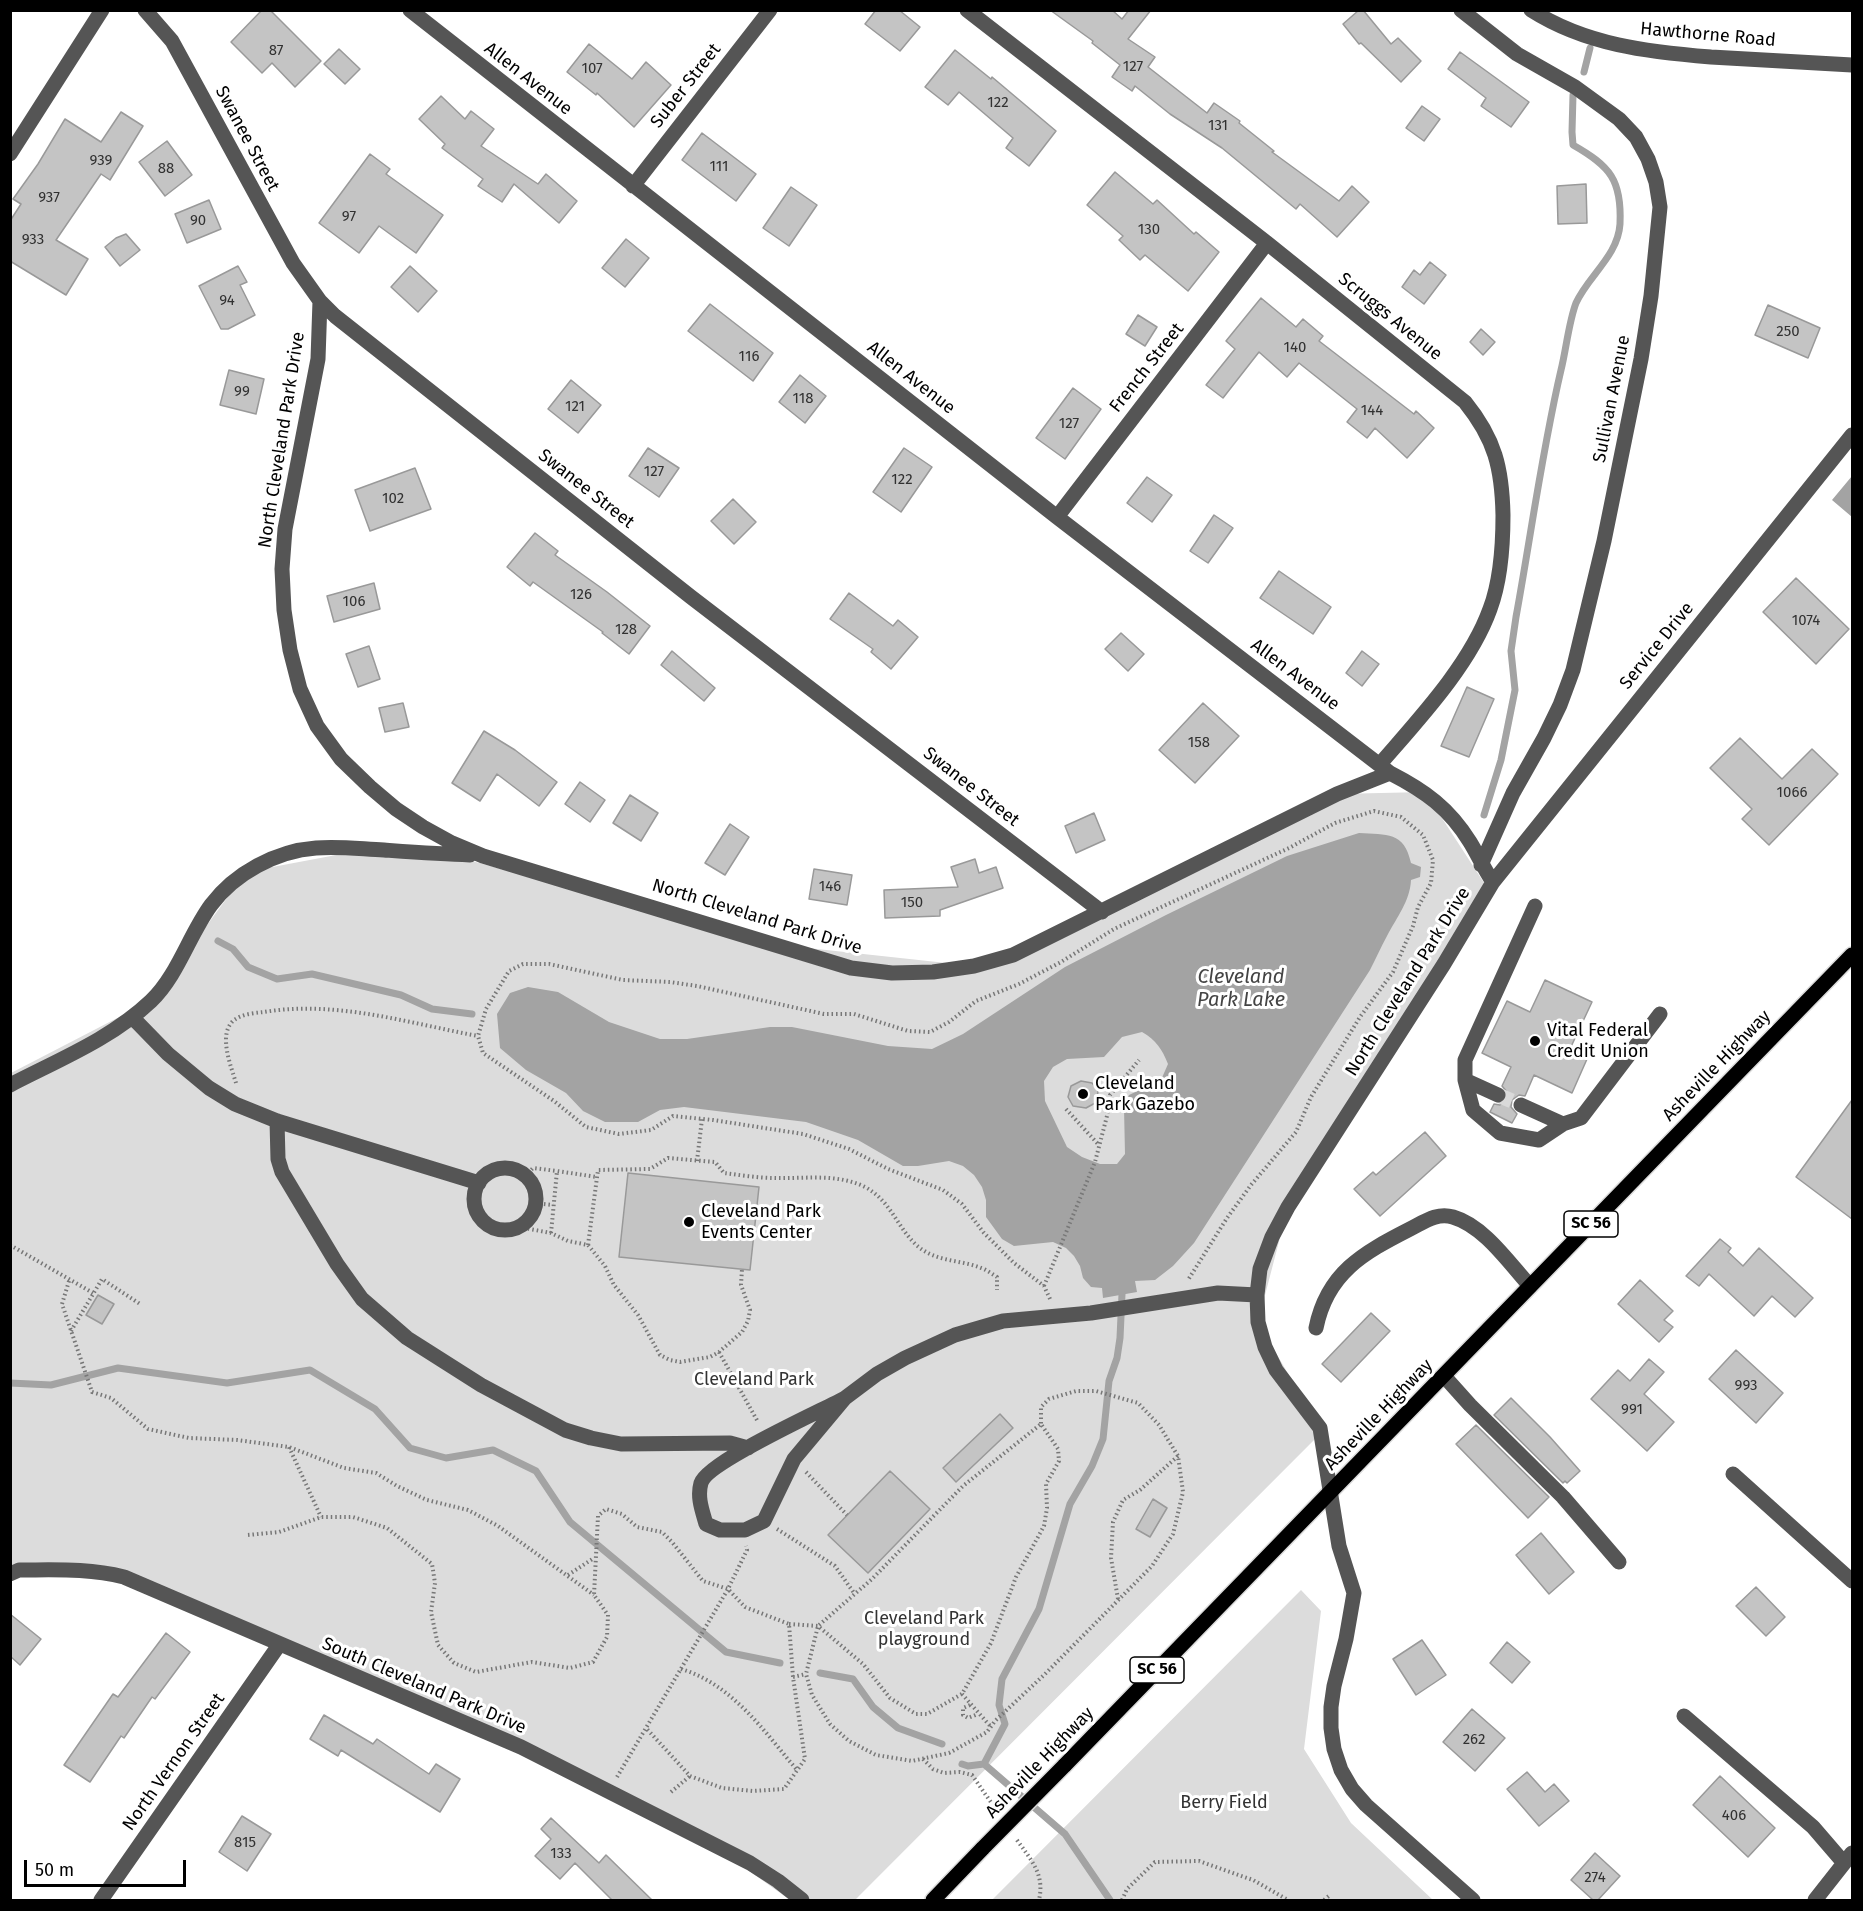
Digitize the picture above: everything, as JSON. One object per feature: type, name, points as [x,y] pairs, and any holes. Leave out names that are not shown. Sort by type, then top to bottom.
[{"type":"main road","name":"Asheville Highway","points":[[933,1900],[1852,955]]},
{"type":"street","points":[[10,154],[102,10]]},
{"type":"street","name":"Swanee Street","points":[[145,10],[172,41],[293,263],[320,301],[335,316],[691,597],[1102,912]]},
{"type":"street","name":"Allen Avenue","points":[[410,10],[1057,517],[1385,768]]},
{"type":"street","name":"Suber Street","points":[[633,186],[770,10]]},
{"type":"street","name":"Scruggs Avenue","points":[[967,10],[1267,243],[1466,402],[1481,422],[1493,445],[1503,490],[1503,533],[1498,582],[1491,609],[1465,657],[1385,768]]},
{"type":"street","name":"Sullivan Avenue","points":[[1461,10],[1517,54],[1575,87],[1619,118],[1636,137],[1648,159],[1656,182],[1660,207],[1641,359],[1604,541],[1573,670],[1560,705],[1513,793],[1480,865]]},
{"type":"street","name":"Hawthorne Road","points":[[1532,10],[1573,32],[1611,44],[1651,52],[1852,65]]},
{"type":"street","name":"French Street","points":[[1057,517],[1267,243]]},
{"type":"street","name":"North Cleveland Park Drive","points":[[320,301],[318,359],[291,488],[284,549],[284,610],[290,650],[300,689],[317,726],[341,759],[396,809],[452,843],[483,856],[812,957],[851,968],[892,973],[933,972],[974,966],[1013,955],[1385,768],[1425,792],[1458,824],[1471,844],[1480,865],[1493,882],[1444,964],[1288,1207],[1272,1237],[1260,1269],[1257,1295],[1258,1322],[1265,1347],[1276,1370],[1320,1428],[1339,1546],[1354,1593],[1330,1707],[1330,1728],[1341,1770],[1352,1789],[1366,1805],[1473,1900]]},
{"type":"street","name":"Service Drive","points":[[1493,882],[1852,435]]},
{"type":"street","name":"North Cleveland Park Drive","points":[[132,1017],[152,1000],[168,980],[211,905],[233,882],[267,861],[290,852],[314,848],[483,856]]},
{"type":"street","points":[[1535,906],[1465,1060],[1465,1080],[1473,1110],[1500,1133],[1539,1140],[1563,1124],[1581,1119],[1660,1014]]},
{"type":"street","points":[[10,1085],[95,1042],[132,1017],[168,1054],[209,1088],[235,1104],[277,1121],[479,1183]]},
{"type":"street","points":[[1465,1080],[1498,1095]]},
{"type":"street","points":[[1521,1105],[1563,1124]]},
{"type":"street","points":[[277,1121],[282,1172],[337,1264],[362,1299],[407,1338],[491,1390],[565,1430],[621,1444],[730,1443],[748,1448]]},
{"type":"street","points":[[502,1169],[512,1170],[525,1176],[534,1189],[533,1212],[519,1227],[501,1230],[484,1223],[475,1208],[474,1197],[479,1183],[492,1171],[502,1169]]},
{"type":"street","points":[[1316,1328],[1324,1298],[1345,1271],[1372,1249],[1431,1218],[1442,1215],[1464,1221],[1481,1232],[1530,1286]]},
{"type":"street","points":[[845,1398],[794,1459],[764,1521],[745,1530],[720,1530],[706,1524],[699,1503],[701,1481],[711,1469],[845,1398],[877,1374],[905,1358],[955,1335],[1003,1321],[1092,1313],[1218,1293],[1257,1295]]},
{"type":"street","points":[[1444,1376],[1563,1497],[1619,1562]]},
{"type":"street","points":[[1733,1474],[1852,1581]]},
{"type":"street","name":"South Cleveland Park Drive","points":[[10,1574],[19,1570],[82,1570],[124,1577],[521,1747],[750,1863],[802,1900]]},
{"type":"street","name":"North Vernon Street","points":[[101,1900],[279,1645]]},
{"type":"street","points":[[1684,1716],[1848,1858],[1815,1900]]},
{"type":"path","points":[[1059,1316],[1044,1286],[1014,1263],[984,1233],[962,1204],[943,1190],[888,1169],[849,1149],[803,1134],[673,1116],[651,1130],[619,1134],[586,1127],[554,1101],[483,1053],[478,1036],[486,1009],[509,971],[523,964],[549,964],[623,980],[670,982],[697,986],[824,1014],[854,1014],[908,1031],[930,1032],[949,1022],[976,1001],[1019,984],[1061,962],[1114,929],[1289,848],[1335,823],[1374,811],[1401,818],[1423,835],[1433,860],[1431,883],[1418,907],[1413,926],[1393,972],[1359,1017],[1311,1097],[1296,1132],[1251,1185],[1172,1301]]},
{"type":"path","points":[[235,1104],[237,1087],[225,1037],[232,1022],[245,1015],[279,1009],[326,1008],[478,1036]]},
{"type":"path","points":[[1044,1286],[1095,1162],[1110,1095],[1139,1060]]},
{"type":"path","points":[[1066,1108],[1099,1145]]},
{"type":"path","points":[[697,1161],[702,1119]]},
{"type":"path","points":[[588,1245],[598,1170],[650,1169],[668,1158],[716,1162],[724,1173],[772,1179],[807,1177],[846,1180],[866,1187],[882,1198],[907,1236],[921,1250],[937,1257],[981,1268],[998,1277],[997,1290]]},
{"type":"path","points":[[525,1176],[533,1168],[597,1177]]},
{"type":"path","points":[[551,1233],[556,1172]]},
{"type":"path","points":[[535,1203],[553,1205]]},
{"type":"path","points":[[519,1227],[551,1233],[568,1241],[588,1245],[605,1266],[614,1285],[638,1316],[660,1355],[680,1362],[710,1357],[742,1332],[748,1321],[750,1310],[741,1285],[742,1269]]},
{"type":"path","points":[[10,1245],[93,1293]]},
{"type":"path","points":[[71,1330],[102,1279],[140,1304]]},
{"type":"path","points":[[69,1281],[62,1304],[92,1392],[111,1398],[148,1429],[189,1438],[237,1440],[289,1447],[344,1468],[376,1473],[427,1500],[468,1510],[498,1526],[594,1595],[609,1615],[607,1637],[593,1662],[570,1668],[532,1662],[476,1672],[454,1663],[438,1646],[431,1612],[435,1584],[432,1564],[387,1528],[353,1516],[321,1517],[279,1532],[248,1535]]},
{"type":"path","points":[[719,1352],[760,1426]]},
{"type":"path","points":[[594,1595],[598,1516],[606,1509],[622,1514],[637,1527],[662,1532],[703,1581],[728,1589],[745,1607],[789,1624],[818,1626],[863,1664],[891,1698],[916,1713],[927,1714],[962,1694],[991,1642],[1016,1577],[1044,1526],[1047,1508],[1046,1484],[1059,1461],[1058,1449],[1041,1424],[1041,1407],[1049,1399],[1076,1391],[1096,1391],[1138,1403],[1159,1425],[1178,1456],[1183,1492],[1173,1534],[1152,1566],[995,1721],[987,1732],[949,1753],[912,1761],[876,1755],[849,1741],[830,1724],[812,1695],[806,1674],[818,1626],[879,1572],[963,1486],[1041,1424]]},
{"type":"path","points":[[289,1447],[321,1517]]},
{"type":"path","points":[[1118,1599],[1111,1558],[1113,1522],[1123,1500],[1140,1490],[1178,1456]]},
{"type":"path","points":[[764,1521],[835,1566],[854,1593]]},
{"type":"path","points":[[609,1791],[728,1589],[747,1550],[745,1530]]},
{"type":"path","points":[[567,1575],[595,1558]]},
{"type":"path","points":[[646,1728],[690,1776],[722,1788],[753,1791],[784,1789],[805,1759],[793,1677],[789,1624]]},
{"type":"path","points":[[681,1668],[700,1674],[728,1693],[750,1714],[797,1770]]},
{"type":"path","points":[[793,1677],[806,1674]]},
{"type":"path","points":[[962,1694],[991,1727]]},
{"type":"path","points":[[970,1705],[963,1708],[963,1715],[968,1718],[978,1714]]},
{"type":"path","points":[[923,1759],[933,1768],[944,1773],[960,1772],[972,1775]]},
{"type":"path","points":[[671,1792],[690,1776]]},
{"type":"path","points":[[1122,1900],[1128,1889],[1155,1862],[1199,1861],[1253,1880],[1288,1900]]},
{"type":"path","points":[[1038,1869],[1042,1888],[1039,1900]]},
{"type":"path","points":[[1324,1900],[1330,1895]]},
{"type":"green space","name":"Cleveland Park","points":[[1425,792],[1488,889],[1288,1207],[1258,1322],[1322,1432],[855,1900],[790,1900],[707,1841],[477,1729],[124,1577],[11,1575],[11,1073],[152,1000],[246,872],[368,849],[447,854],[771,944],[974,966],[1337,794]]},
{"type":"green space","name":"Berry Field","points":[[1301,1590],[1321,1611],[1304,1749],[1351,1823],[1433,1900],[992,1900]]},
{"type":"water","points":[[1852,476],[1852,517],[1832,500]]},
{"type":"water","name":"Cleveland Park Lake","points":[[1359,833],[1386,835],[1399,840],[1404,845],[1411,863],[1421,867],[1420,877],[1411,880],[1406,902],[1370,970],[1194,1243],[1173,1266],[1155,1280],[1135,1281],[1137,1292],[1103,1298],[1102,1288],[1091,1287],[1083,1278],[1074,1256],[1066,1248],[1053,1242],[1014,1246],[1002,1239],[986,1217],[986,1200],[982,1187],[974,1175],[963,1166],[949,1161],[903,1166],[858,1140],[806,1122],[684,1107],[660,1110],[638,1122],[605,1122],[583,1111],[566,1093],[526,1070],[500,1048],[497,1014],[510,993],[528,987],[558,992],[609,1022],[660,1039],[687,1039],[770,1027],[792,1027],[888,1046],[932,1049],[963,1034],[1065,967],[1287,856]],"holes":[[[1142,1032],[1158,1045],[1168,1064],[1161,1080],[1129,1095],[1124,1108],[1125,1154],[1117,1164],[1100,1164],[1082,1157],[1067,1147],[1045,1101],[1044,1081],[1053,1067],[1067,1059],[1104,1057],[1122,1037]]]},
{"type":"building","points":[[262,10],[270,10],[321,61],[295,87],[272,63],[262,73],[231,42]]},
{"type":"building","points":[[876,10],[899,10],[920,27],[900,51],[865,24]]},
{"type":"building","points":[[1050,10],[1112,10],[1122,19],[1129,10],[1151,10],[1128,39],[1155,57],[1148,67],[1207,113],[1214,103],[1240,121],[1239,123],[1274,151],[1272,152],[1339,201],[1352,186],[1369,202],[1337,237],[1300,204],[1296,209],[1222,148],[1170,114],[1135,86],[1132,91],[1112,77],[1120,65],[1092,43],[1093,41]]},
{"type":"building","points":[[1359,10],[1363,10],[1391,44],[1398,38],[1421,61],[1401,82],[1361,43],[1359,44],[1343,24]]},
{"type":"building","points":[[589,44],[632,79],[646,62],[671,85],[634,127],[597,93],[596,95],[567,72]]},
{"type":"building","points":[[339,49],[360,69],[345,84],[324,64]]},
{"type":"building","points":[[955,50],[991,79],[992,77],[1056,131],[1029,166],[1006,148],[1013,138],[959,92],[948,105],[925,87]]},
{"type":"building","points":[[1460,52],[1529,102],[1511,127],[1481,106],[1486,98],[1448,69]]},
{"type":"building","points":[[441,96],[465,119],[471,111],[494,129],[481,146],[538,184],[546,174],[577,201],[559,223],[514,184],[502,202],[478,186],[483,179],[442,148],[445,144],[419,119]]},
{"type":"building","points":[[1422,106],[1440,119],[1424,141],[1406,128]]},
{"type":"building","points":[[121,112],[143,126],[110,180],[101,174],[56,240],[88,259],[66,295],[10,261],[10,221],[21,204],[13,199],[38,164],[65,119],[101,142]]},
{"type":"building","points":[[702,133],[756,174],[736,201],[682,160]]},
{"type":"building","points":[[167,141],[192,175],[165,196],[139,162]]},
{"type":"building","points":[[370,154],[390,169],[386,174],[443,215],[416,253],[379,226],[359,253],[319,223]]},
{"type":"building","points":[[1115,172],[1153,204],[1157,200],[1194,234],[1196,232],[1219,252],[1188,291],[1145,255],[1140,260],[1119,240],[1123,236],[1087,205]]},
{"type":"building","points":[[1586,184],[1587,223],[1558,224],[1557,186]]},
{"type":"building","points":[[791,187],[817,205],[789,246],[763,228]]},
{"type":"building","points":[[209,200],[221,229],[187,243],[175,214]]},
{"type":"building","points":[[126,234],[140,250],[120,266],[105,247],[116,238]]},
{"type":"building","points":[[626,239],[649,258],[625,287],[602,268]]},
{"type":"building","points":[[1430,262],[1446,275],[1424,304],[1402,287],[1414,270],[1420,275]]},
{"type":"building","points":[[238,266],[247,282],[240,285],[255,315],[228,329],[221,329],[199,286]]},
{"type":"building","points":[[410,266],[437,291],[418,312],[391,287]]},
{"type":"building","points":[[1261,298],[1296,327],[1303,319],[1323,336],[1319,341],[1414,414],[1416,411],[1434,428],[1407,458],[1375,428],[1367,438],[1347,422],[1357,409],[1299,363],[1287,377],[1259,352],[1223,398],[1206,385],[1235,349],[1226,341]]},
{"type":"building","points":[[710,304],[773,353],[753,381],[688,331]]},
{"type":"building","points":[[1768,305],[1820,328],[1808,358],[1755,335]]},
{"type":"building","points":[[1138,315],[1157,327],[1145,346],[1126,334]]},
{"type":"building","points":[[1481,329],[1495,342],[1483,355],[1470,342]]},
{"type":"building","points":[[229,370],[264,379],[256,414],[220,405]]},
{"type":"building","points":[[800,375],[826,396],[805,423],[779,402]]},
{"type":"building","points":[[571,380],[601,405],[578,433],[548,409]]},
{"type":"building","points":[[1073,388],[1101,409],[1065,459],[1036,438]]},
{"type":"building","points":[[648,448],[679,468],[659,497],[629,476]]},
{"type":"building","points":[[904,448],[932,467],[901,512],[873,492]]},
{"type":"building","points":[[415,468],[431,509],[370,531],[355,490]]},
{"type":"building","points":[[1147,477],[1172,495],[1152,522],[1127,503]]},
{"type":"building","points":[[733,499],[756,522],[734,544],[711,521]]},
{"type":"building","points":[[1214,515],[1233,528],[1208,563],[1190,551]]},
{"type":"building","points":[[535,533],[558,551],[555,555],[650,626],[629,654],[603,632],[533,582],[530,586],[507,567]]},
{"type":"building","points":[[1279,571],[1331,607],[1313,634],[1260,598]]},
{"type":"building","points":[[1796,578],[1849,629],[1816,664],[1763,612]]},
{"type":"building","points":[[374,583],[380,609],[334,622],[327,596]]},
{"type":"building","points":[[849,593],[893,626],[898,620],[918,637],[891,669],[871,652],[873,649],[830,619]]},
{"type":"building","points":[[1121,633],[1144,654],[1128,671],[1105,649]]},
{"type":"building","points":[[369,646],[380,679],[358,687],[346,654]]},
{"type":"building","points":[[672,651],[715,688],[704,701],[661,665]]},
{"type":"building","points":[[1362,651],[1379,664],[1362,686],[1346,673]]},
{"type":"building","points":[[1467,687],[1494,699],[1469,757],[1441,746]]},
{"type":"building","points":[[403,703],[409,727],[385,732],[379,708]]},
{"type":"building","points":[[1203,703],[1239,736],[1195,783],[1159,750]]},
{"type":"building","points":[[484,731],[515,750],[557,782],[539,806],[497,774],[480,801],[452,783]]},
{"type":"building","points":[[1740,738],[1782,779],[1812,749],[1838,774],[1769,845],[1742,819],[1752,809],[1710,768]]},
{"type":"building","points":[[580,782],[605,800],[590,822],[565,804]]},
{"type":"building","points":[[630,795],[658,813],[641,841],[613,823]]},
{"type":"building","points":[[1094,813],[1105,840],[1076,853],[1065,826]]},
{"type":"building","points":[[730,824],[749,837],[725,875],[705,863]]},
{"type":"building","points":[[975,859],[979,873],[996,867],[1003,888],[940,910],[940,916],[885,918],[884,890],[958,887],[951,867]]},
{"type":"building","points":[[814,869],[852,875],[847,905],[809,899]]},
{"type":"building","points":[[1545,980],[1592,1002],[1569,1051],[1587,1059],[1572,1093],[1534,1075],[1525,1096],[1519,1095],[1512,1100],[1511,1107],[1517,1114],[1512,1123],[1490,1112],[1494,1104],[1500,1105],[1507,1100],[1508,1093],[1502,1086],[1511,1067],[1482,1053],[1507,1001],[1530,1012]]},
{"type":"building","name":"Cleveland Park Gazebo","points":[[1081,1081],[1092,1083],[1098,1090],[1097,1102],[1086,1108],[1073,1106],[1068,1097],[1071,1086]]},
{"type":"building","points":[[1852,1100],[1852,1219],[1796,1177]]},
{"type":"building","points":[[1425,1132],[1446,1156],[1380,1216],[1354,1189],[1373,1172],[1376,1175]]},
{"type":"building","name":"Cleveland Park Events Center","points":[[628,1173],[759,1187],[750,1270],[619,1257]]},
{"type":"building","points":[[1720,1239],[1731,1248],[1728,1252],[1743,1266],[1759,1248],[1813,1298],[1795,1317],[1772,1296],[1754,1316],[1709,1274],[1699,1286],[1686,1276]]},
{"type":"building","points":[[1640,1280],[1673,1311],[1664,1320],[1673,1327],[1659,1342],[1618,1304]]},
{"type":"building","points":[[98,1295],[114,1304],[102,1324],[86,1315]]},
{"type":"building","points":[[1371,1313],[1390,1331],[1341,1382],[1322,1364]]},
{"type":"building","points":[[1736,1350],[1783,1393],[1756,1423],[1709,1379]]},
{"type":"building","points":[[1649,1359],[1664,1372],[1644,1394],[1674,1422],[1647,1451],[1591,1399],[1618,1370],[1630,1381]]},
{"type":"building","points":[[1511,1398],[1580,1471],[1567,1483],[1565,1481],[1563,1483],[1494,1415]]},
{"type":"building","points":[[1000,1414],[1013,1428],[956,1482],[943,1468]]},
{"type":"building","points":[[1476,1425],[1549,1497],[1528,1518],[1456,1444]]},
{"type":"building","points":[[890,1471],[930,1509],[868,1573],[828,1535]]},
{"type":"building","points":[[1153,1499],[1167,1508],[1150,1537],[1136,1529]]},
{"type":"building","points":[[1541,1533],[1574,1572],[1549,1594],[1516,1555]]},
{"type":"building","points":[[1756,1587],[1785,1617],[1766,1636],[1736,1606]]},
{"type":"building","points":[[10,1614],[41,1639],[20,1665],[10,1656]]},
{"type":"building","points":[[166,1633],[190,1652],[155,1699],[152,1697],[124,1738],[121,1736],[90,1782],[64,1765],[113,1694],[118,1697]]},
{"type":"building","points":[[1422,1640],[1446,1675],[1416,1695],[1393,1659]]},
{"type":"building","points":[[1507,1642],[1530,1662],[1512,1683],[1490,1663]]},
{"type":"building","points":[[1472,1709],[1505,1738],[1475,1771],[1443,1742]]},
{"type":"building","points":[[324,1715],[373,1744],[377,1739],[429,1774],[436,1764],[460,1779],[440,1812],[341,1750],[338,1756],[310,1739]]},
{"type":"building","points":[[1527,1772],[1545,1792],[1554,1784],[1569,1801],[1539,1826],[1507,1789]]},
{"type":"building","points":[[1720,1776],[1775,1828],[1748,1857],[1693,1805]]},
{"type":"building","points":[[242,1816],[271,1834],[247,1871],[219,1852]]},
{"type":"building","points":[[551,1818],[599,1863],[606,1855],[652,1900],[612,1900],[575,1863],[560,1879],[535,1856],[551,1839],[541,1829]]},
{"type":"building","points":[[1595,1853],[1620,1876],[1598,1900],[1593,1900],[1571,1880]]},
{"type":"waterway","points":[[1584,72],[1590,48]]},
{"type":"waterway","points":[[1484,815],[1501,760],[1515,690],[1511,651],[1516,617],[1548,431],[1571,318],[1581,293],[1614,246],[1620,224],[1619,196],[1611,176],[1596,160],[1573,145],[1573,95]]},
{"type":"waterway","points":[[218,941],[233,949],[248,967],[277,979],[312,974],[401,995],[432,1009],[472,1014]]},
{"type":"waterway","points":[[984,1764],[1005,1724],[999,1705],[1002,1679],[1039,1609],[1070,1504],[1092,1466],[1103,1439],[1109,1381],[1117,1358],[1120,1338],[1122,1294]]},
{"type":"waterway","points":[[10,1383],[51,1385],[118,1368],[227,1383],[310,1370],[375,1409],[410,1448],[446,1458],[493,1450],[536,1471],[570,1522],[726,1652],[780,1663]]},
{"type":"waterway","points":[[820,1673],[853,1679],[873,1707],[898,1728],[942,1744]]},
{"type":"waterway","points":[[962,1764],[968,1766],[984,1764],[1065,1834],[1110,1900]]},
{"type":"tunnel","points":[[1498,1095],[1521,1105]]},
{"type":"place","name":"Vital Federal Credit Union","points":[[1535,1041]]},
{"type":"place","name":"Cleveland Park Gazebo","points":[[1083,1094]]},
{"type":"place","name":"Cleveland Park Events Center","points":[[689,1222]]},
{"type":"park label","name":"Cleveland Park playground","points":[[924,1629]]}]
